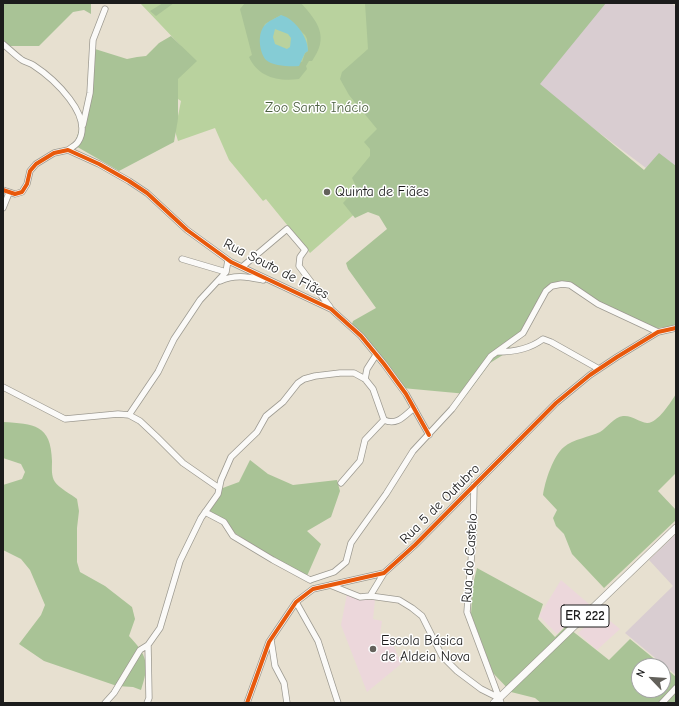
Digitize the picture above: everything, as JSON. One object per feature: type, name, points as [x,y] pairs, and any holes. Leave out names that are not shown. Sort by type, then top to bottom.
[{"type":"main road","name":"ER 222","points":[[498,701],[676,528]]},
{"type":"street","points":[[3,190],[9,193],[22,192],[27,184],[30,171],[36,164],[54,154],[68,150],[77,143],[81,134],[90,93],[94,40],[105,9]]},
{"type":"street","points":[[3,44],[61,88],[74,105],[81,122],[81,134]]},
{"type":"street","name":"Rua Souto de Fiães","points":[[68,150],[99,164],[147,193],[188,230],[228,260],[271,282],[331,309],[360,336],[376,355],[406,394],[429,435]]},
{"type":"street","points":[[3,208],[9,193]]},
{"type":"street","points":[[242,267],[287,229],[305,250],[300,257],[299,266],[331,309]]},
{"type":"street","points":[[182,259],[226,272]]},
{"type":"street","points":[[129,415],[158,372],[174,339],[200,300],[226,272],[228,260]]},
{"type":"street","points":[[218,282],[227,278],[240,276],[271,282]]},
{"type":"street","points":[[310,580],[334,572],[346,562],[351,543],[386,494],[413,451],[452,409],[491,356],[523,333],[546,291],[552,286],[562,284],[570,286],[598,304],[658,332]]},
{"type":"street","name":"Rua 5 de Outubro","points":[[370,596],[384,573],[415,545],[556,404],[599,369],[658,332],[676,328]]},
{"type":"street","points":[[497,352],[525,348],[536,344],[543,339],[599,369]]},
{"type":"street","points":[[365,379],[367,369],[376,355]]},
{"type":"street","points":[[105,703],[114,693],[140,650],[148,644],[160,628],[180,561],[205,512],[214,500],[231,456],[257,432],[266,416],[283,402],[298,383],[304,379],[315,376],[340,372],[354,373],[365,379],[373,389],[384,420]]},
{"type":"street","points":[[3,387],[65,419],[118,414],[129,415],[146,426],[183,463],[219,488]]},
{"type":"street","points":[[384,420],[398,422],[414,408]]},
{"type":"street","points":[[341,483],[360,461],[365,440],[384,420]]},
{"type":"street","name":"Rua do Castelo","points":[[474,485],[473,536],[467,612],[498,701]]},
{"type":"street","points":[[205,512],[224,522],[233,536],[310,580],[313,589]]},
{"type":"street","name":"Rua 5 de Outubro","points":[[247,703],[271,640],[296,602],[313,589],[384,573]]},
{"type":"street","points":[[330,585],[360,597],[370,596],[399,600],[422,616],[442,656],[457,671],[498,701]]},
{"type":"street","points":[[296,602],[318,641],[338,703]]},
{"type":"street","points":[[271,640],[275,666],[284,683],[287,703]]},
{"type":"street","points":[[147,703],[149,698],[148,644]]},
{"type":"street","points":[[662,703],[676,688]]},
{"type":"shaded area","points":[[591,3],[671,3],[676,7],[676,170],[658,156],[646,168],[565,107],[533,79]]},
{"type":"shaded area","points":[[676,534],[676,675],[671,671],[671,658],[655,658],[625,633],[673,586],[649,560]]},
{"type":"shaded area","points":[[561,580],[589,604],[557,634],[539,616]]},
{"type":"shaded area","name":"Escola Básica de Aldeia Nova","points":[[347,594],[359,599],[375,600],[373,619],[382,621],[380,634],[389,634],[401,664],[367,692],[341,625]]},
{"type":"shaded area","points":[[600,613],[620,629],[597,650],[578,633]]},
{"type":"green space","points":[[3,3],[91,3],[91,14],[84,10],[73,12],[39,46],[6,46],[3,44]]},
{"type":"green space","name":"Zoo Santo Inácio","points":[[140,3],[376,3],[382,190],[310,253],[266,199],[263,201],[229,160],[215,128],[178,141],[175,131],[181,101],[175,97],[177,67],[186,62],[180,45]]},
{"type":"green space","points":[[163,3],[174,3],[156,16],[150,11]]},
{"type":"green space","points":[[245,3],[301,3],[313,17],[320,30],[320,45],[312,61],[309,61],[306,66],[307,69],[299,79],[276,79],[263,74],[253,64],[249,57],[252,55],[240,9]],"holes":[[[281,15],[305,35],[307,39],[308,51],[305,53],[302,62],[260,39],[265,24]]]},
{"type":"green space","points":[[365,3],[606,3],[540,84],[644,170],[659,153],[676,166],[676,326],[658,328],[640,325],[570,288],[560,285],[548,290],[506,353],[490,363],[467,394],[402,388],[394,383],[385,369],[351,327],[353,321],[376,308],[348,269],[346,263],[387,229],[379,216],[368,212],[355,218],[343,203],[357,188],[352,178],[370,156],[370,149],[364,142],[377,129],[349,95],[340,79],[342,72],[368,49]]},
{"type":"green space","points":[[171,36],[197,61],[178,79],[178,119],[174,142],[119,171],[74,145],[92,94],[95,49],[127,59],[146,56],[159,43]]},
{"type":"green space","points":[[676,394],[676,473],[658,491],[676,510],[676,520],[604,588],[572,554],[564,534],[556,526],[553,518],[557,510],[543,495],[550,469],[556,456],[568,444],[600,432],[614,420],[623,416],[647,423],[651,422],[663,412]]},
{"type":"green space","points":[[3,422],[32,425],[39,428],[48,440],[51,449],[52,472],[54,480],[59,486],[77,499],[79,511],[77,528],[77,562],[80,572],[105,586],[132,607],[135,619],[129,636],[140,649],[146,666],[141,690],[133,687],[117,686],[44,661],[19,644],[41,615],[45,605],[30,570],[21,559],[3,550],[3,485],[22,479],[25,472],[21,464],[3,458]]},
{"type":"green space","points":[[250,460],[268,474],[293,485],[337,480],[340,491],[331,517],[307,531],[321,544],[307,576],[251,544],[207,514],[218,499],[220,489],[239,482]]},
{"type":"green space","points":[[477,568],[543,604],[538,619],[555,637],[566,626],[609,660],[630,639],[653,658],[631,658],[631,698],[671,698],[671,673],[676,677],[676,703],[541,703],[535,698],[511,692],[493,673],[471,614],[473,584]]},
{"type":"water","points":[[281,15],[296,24],[306,40],[308,51],[305,53],[299,66],[273,64],[266,60],[260,48],[262,28],[268,22]],"holes":[[[275,29],[288,34],[291,38],[290,47],[287,49],[275,44],[273,37]]]},
{"type":"cycle path","points":[[3,190],[15,194],[22,192],[27,184],[30,171],[36,164],[54,153],[68,150],[99,164],[129,181],[147,193],[187,230],[231,262],[331,309],[361,336],[384,364],[406,394],[429,435]]},
{"type":"cycle path","points":[[247,703],[269,642],[296,602],[313,589],[384,573],[415,545],[556,403],[590,375],[617,357],[658,332],[676,328]]},
{"type":"place","name":"Quinta de Fiães","points":[[327,192]]},
{"type":"place","name":"Escola Básica de Aldeia Nova","points":[[373,649]]}]
